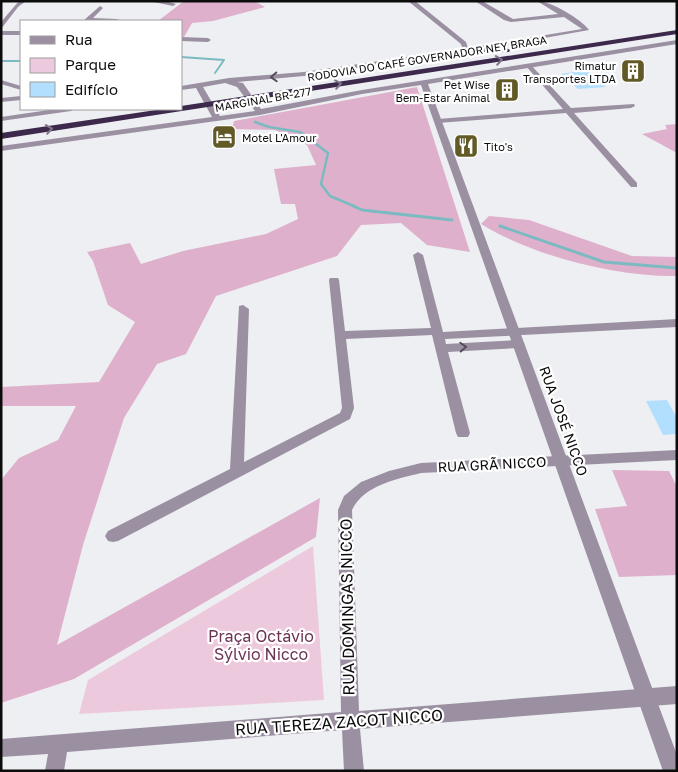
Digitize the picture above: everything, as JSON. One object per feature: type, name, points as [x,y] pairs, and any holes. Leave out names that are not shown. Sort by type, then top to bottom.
[{"type":"highway","name":"RODOVIA DO CAFÉ GOVERNADOR NEY BRAGA","points":[[182,100],[211,100],[506,50],[677,25]]},
{"type":"highway","name":"RODOVIA DO CAFÉ GOVERNADOR NEY BRAGA","points":[[244,93],[256,97],[677,32]]},
{"type":"highway","points":[[461,51],[506,50]]},
{"type":"highway","name":"RODOVIA DO CAFÉ GOVERNADOR NEY BRAGA","points":[[182,109],[200,101]]},
{"type":"highway","points":[[1,127],[113,110]]},
{"type":"highway","name":"RODOVIA DO CAFÉ GOVERNADOR NEY BRAGA","points":[[1,136],[174,110]]},
{"type":"street","points":[[1,27],[16,6],[23,1]]},
{"type":"street","points":[[152,1],[173,4]]},
{"type":"street","points":[[411,1],[464,43],[465,47],[461,51]]},
{"type":"street","points":[[478,1],[506,19],[521,20],[563,15]]},
{"type":"street","points":[[540,1],[563,15]]},
{"type":"street","points":[[87,20],[100,8]]},
{"type":"street","name":"MARGINAL BR-277","points":[[182,88],[219,81],[304,74],[586,30],[581,24],[563,15]]},
{"type":"street","points":[[1,33],[20,33]]},
{"type":"street","points":[[182,39],[208,40]]},
{"type":"street","name":"MARGINAL BR-277","points":[[1,149],[217,120],[424,82],[677,42]]},
{"type":"street","points":[[528,65],[634,185]]},
{"type":"street","points":[[219,81],[240,85],[260,113]]},
{"type":"street","points":[[1,82],[20,88]]},
{"type":"street","name":"RUA JOSÉ NICCO","points":[[424,82],[673,771]]},
{"type":"street","points":[[198,85],[217,120]]},
{"type":"street","points":[[1,100],[20,98]]},
{"type":"street","points":[[438,121],[632,106]]},
{"type":"street","points":[[1,119],[38,111],[55,110]]},
{"type":"street","points":[[418,254],[464,433]]},
{"type":"street","points":[[113,536],[345,416],[348,408],[334,280]]},
{"type":"street","points":[[237,472],[243,309]]},
{"type":"street","points":[[340,335],[677,323]]},
{"type":"street","points":[[442,348],[519,344]]},
{"type":"street","name":"RUA GRÃ NICCO","points":[[347,503],[362,490],[376,482],[421,468],[677,455]]},
{"type":"street","name":"RUA DOMINGAS NICCO","points":[[347,503],[345,510],[350,721],[354,771]]},
{"type":"street","name":"RUA TEREZA ZACOT NICCO","points":[[1,748],[677,696]]},
{"type":"street","points":[[54,771],[59,744]]},
{"type":"green space","name":"Praça Octávio Sýlvio Nicco","points":[[313,546],[324,700],[79,714],[88,680]]},
{"type":"shaded area","points":[[184,1],[254,1],[265,7],[213,21],[192,23],[184,37],[182,37],[182,20],[159,20]]},
{"type":"shaded area","points":[[417,87],[470,252],[427,245],[401,223],[361,225],[337,256],[216,296],[186,354],[157,364],[124,418],[83,545],[57,645],[320,498],[316,537],[74,679],[1,703],[1,480],[19,458],[58,440],[76,406],[1,406],[1,387],[99,382],[135,322],[108,305],[93,261],[87,252],[130,243],[141,264],[183,251],[266,234],[298,219],[295,204],[281,204],[274,169],[316,165],[307,145],[275,130],[232,129],[234,121]]},
{"type":"shaded area","points":[[677,124],[677,153],[642,134],[667,129],[665,125]]},
{"type":"shaded area","points":[[489,216],[529,220],[632,256],[677,257],[677,276],[628,273],[550,255],[525,246],[481,224]]},
{"type":"shaded area","points":[[612,470],[669,471],[677,487],[677,575],[619,577],[595,509],[627,506]]},
{"type":"building","points":[[586,70],[606,87],[578,89],[561,74]]},
{"type":"building","points":[[667,400],[677,418],[677,434],[663,435],[646,401]]},
{"type":"waterway","points":[[182,57],[224,60],[215,73]]},
{"type":"waterway","points":[[1,61],[20,61]]},
{"type":"waterway","points":[[255,122],[269,127],[300,132],[328,153],[321,184],[330,196],[356,207]]},
{"type":"waterway","points":[[353,206],[362,210],[452,220]]},
{"type":"waterway","points":[[500,226],[604,262],[677,268]]},
{"type":"place","name":"Rimatur Transportes LTDA","points":[[633,71]]},
{"type":"place","name":"Pet Wise Bem-Estar Animal","points":[[507,90]]},
{"type":"place","name":"Motel L'Amour","points":[[224,137]]},
{"type":"place","name":"Tito's","points":[[466,146]]}]
